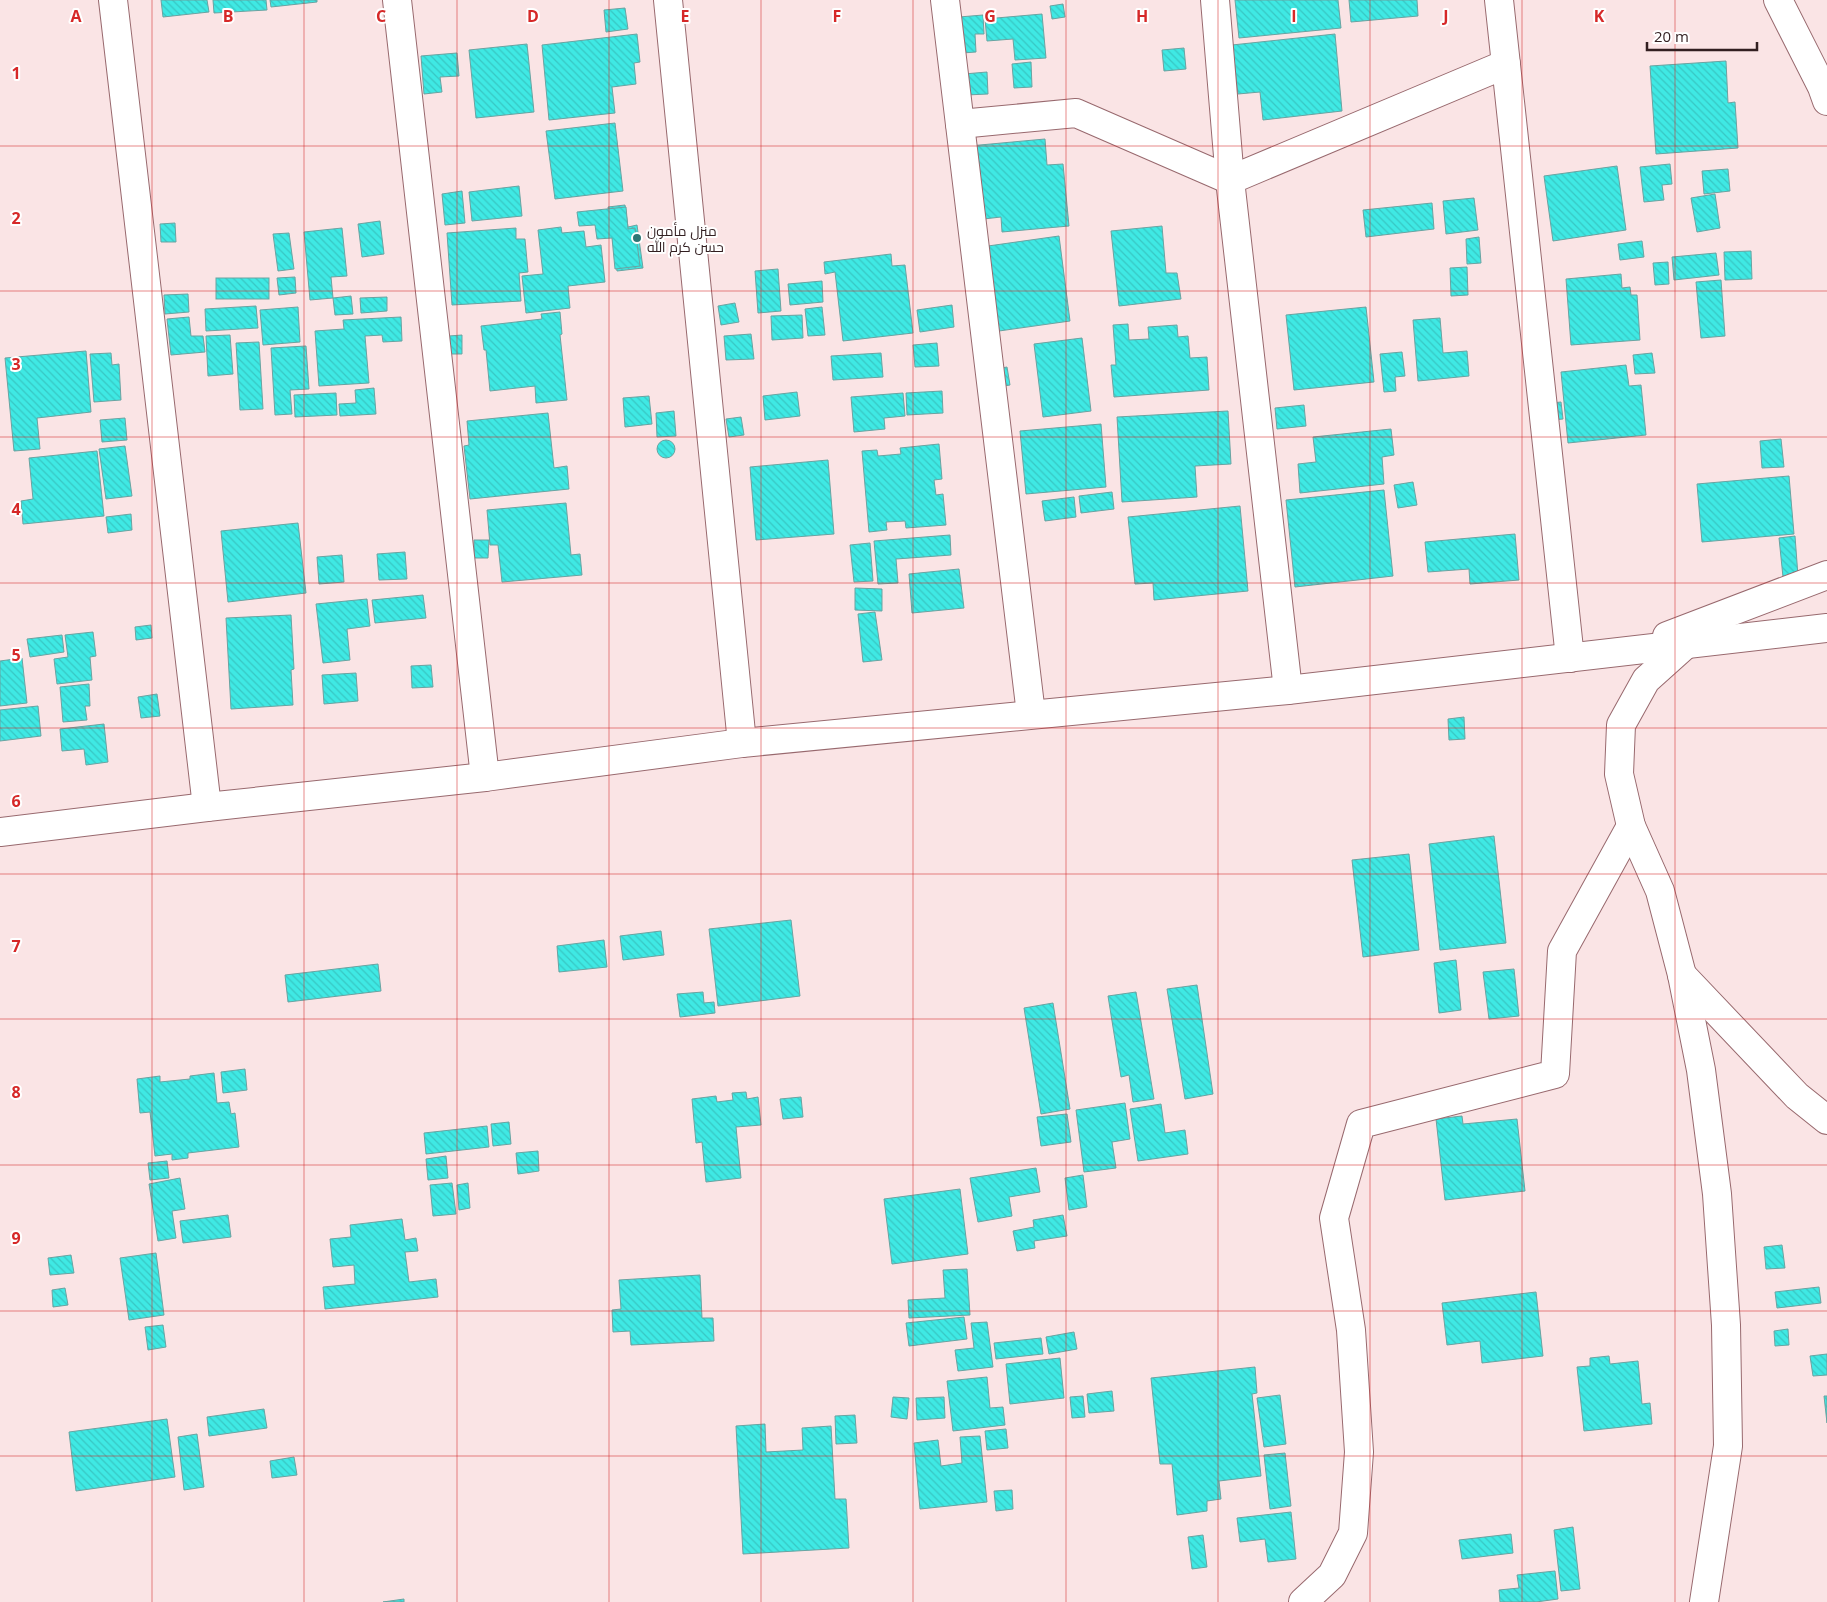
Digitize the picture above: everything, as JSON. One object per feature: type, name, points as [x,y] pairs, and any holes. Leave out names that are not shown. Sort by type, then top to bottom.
[{"type":"street","points":[[113,0],[207,807]]},
{"type":"street","points":[[397,0],[485,777]]},
{"type":"street","points":[[668,0],[742,742]]},
{"type":"street","points":[[945,0],[1031,714]]},
{"type":"street","points":[[1215,0],[1230,180],[1288,690]]},
{"type":"street","points":[[1499,0],[1570,658]]},
{"type":"street","points":[[1778,0],[1822,86],[1827,100]]},
{"type":"street","points":[[960,124],[1076,113],[1230,180],[1506,64]]},
{"type":"street","points":[[1631,650],[1827,575]]},
{"type":"street","points":[[0,832],[207,807],[485,777],[742,742],[1288,690],[1827,628]]},
{"type":"street","points":[[1685,644],[1646,680],[1621,725],[1619,774],[1632,826],[1660,891],[1682,975],[1700,1070],[1717,1194],[1726,1325],[1728,1446],[1704,1602]]},
{"type":"street","points":[[1303,1602],[1332,1575],[1353,1533],[1358,1443],[1351,1330],[1334,1218],[1361,1124],[1555,1074],[1562,951],[1632,826]]},
{"type":"street","points":[[1682,975],[1797,1096],[1827,1120]]},
{"type":"building","points":[[161,0],[207,0],[209,12],[163,17]]},
{"type":"building","points":[[213,0],[266,0],[267,10],[214,13]]},
{"type":"building","points":[[270,0],[317,0],[317,2],[271,7]]},
{"type":"building","points":[[1235,0],[1338,0],[1341,28],[1239,38]]},
{"type":"building","points":[[1349,0],[1417,0],[1418,16],[1351,22]]},
{"type":"building","points":[[1063,4],[1065,17],[1052,19],[1050,6]]},
{"type":"building","points":[[625,8],[628,29],[606,32],[604,10]]},
{"type":"building","points":[[1042,14],[1046,58],[1015,60],[1013,39],[987,41],[985,19]]},
{"type":"building","points":[[983,15],[984,34],[975,34],[976,52],[962,53],[959,17]]},
{"type":"building","points":[[637,34],[640,62],[634,63],[636,84],[612,87],[615,113],[549,120],[542,45]]},
{"type":"building","points":[[1335,34],[1342,111],[1263,120],[1260,92],[1238,94],[1232,45]]},
{"type":"building","points":[[527,44],[534,112],[476,118],[469,50]]},
{"type":"building","points":[[1184,48],[1186,69],[1164,71],[1162,50]]},
{"type":"building","points":[[457,53],[459,76],[440,77],[442,92],[424,94],[421,56]]},
{"type":"building","points":[[1726,61],[1728,103],[1735,102],[1738,148],[1656,154],[1650,66]]},
{"type":"building","points":[[1031,62],[1032,87],[1014,88],[1012,64]]},
{"type":"building","points":[[987,72],[988,94],[966,95],[964,74]]},
{"type":"building","points":[[615,123],[623,191],[555,199],[546,131]]},
{"type":"building","points":[[1045,139],[1047,165],[1063,164],[1069,226],[1002,232],[1001,217],[975,220],[969,146]]},
{"type":"building","points":[[1670,164],[1672,184],[1662,185],[1664,200],[1644,202],[1640,167]]},
{"type":"building","points":[[1617,166],[1626,230],[1553,241],[1544,176]]},
{"type":"building","points":[[1728,169],[1730,191],[1704,194],[1702,171]]},
{"type":"building","points":[[519,186],[522,216],[472,221],[469,192]]},
{"type":"building","points":[[462,191],[465,223],[445,225],[442,194]]},
{"type":"building","points":[[1715,194],[1720,228],[1697,232],[1691,198]]},
{"type":"building","points":[[1474,198],[1478,230],[1446,234],[1443,201]]},
{"type":"building","points":[[1432,203],[1434,229],[1366,237],[1363,210]]},
{"type":"building","points":[[625,205],[628,227],[637,225],[643,268],[617,271],[608,207]]},
{"type":"building","points":[[626,207],[628,229],[635,228],[640,266],[615,269],[612,238],[597,239],[595,225],[579,226],[577,212]]},
{"type":"building","points":[[380,221],[384,254],[362,257],[358,224]]},
{"type":"building","points":[[175,223],[176,242],[161,242],[160,224]]},
{"type":"building","points":[[1162,226],[1166,273],[1177,273],[1181,299],[1119,306],[1111,231]]},
{"type":"building","points":[[561,227],[562,233],[584,231],[586,247],[601,245],[605,282],[568,286],[570,308],[526,313],[522,276],[543,274],[538,230]]},
{"type":"building","points":[[342,228],[347,276],[331,277],[333,298],[310,300],[304,232]]},
{"type":"building","points":[[516,228],[516,239],[525,239],[528,272],[519,273],[521,301],[452,305],[447,233]]},
{"type":"building","points":[[289,233],[294,269],[278,271],[273,234]]},
{"type":"building","points":[[1059,236],[1070,321],[999,331],[988,246]]},
{"type":"building","points":[[1479,237],[1481,263],[1467,264],[1466,239]]},
{"type":"building","points":[[1642,241],[1644,257],[1620,260],[1618,244]]},
{"type":"building","points":[[1751,251],[1752,279],[1725,280],[1724,252]]},
{"type":"building","points":[[1716,253],[1719,275],[1674,280],[1672,257]]},
{"type":"building","points":[[891,254],[892,266],[905,265],[913,333],[843,341],[835,272],[825,274],[824,262]]},
{"type":"building","points":[[1668,262],[1669,284],[1655,285],[1653,263]]},
{"type":"building","points":[[1467,267],[1468,295],[1451,296],[1450,268]]},
{"type":"building","points":[[778,269],[781,311],[758,313],[755,271]]},
{"type":"building","points":[[1621,274],[1622,288],[1630,287],[1631,295],[1637,295],[1640,340],[1571,345],[1566,279]]},
{"type":"building","points":[[295,277],[296,293],[279,295],[277,278]]},
{"type":"building","points":[[216,278],[269,278],[269,299],[216,299]]},
{"type":"building","points":[[1721,280],[1725,336],[1701,338],[1696,282]]},
{"type":"building","points":[[822,281],[823,302],[790,305],[788,284]]},
{"type":"building","points":[[188,294],[189,312],[165,314],[164,295]]},
{"type":"building","points":[[351,296],[353,314],[335,315],[333,298]]},
{"type":"building","points":[[387,297],[387,311],[361,313],[360,298]]},
{"type":"building","points":[[735,303],[739,322],[721,325],[718,306]]},
{"type":"building","points":[[952,305],[954,327],[920,332],[917,310]]},
{"type":"building","points":[[256,306],[258,328],[206,331],[205,309]]},
{"type":"building","points":[[298,307],[300,342],[263,345],[260,310]]},
{"type":"building","points":[[822,307],[825,335],[808,336],[805,309]]},
{"type":"building","points":[[1366,307],[1374,382],[1294,390],[1286,315]]},
{"type":"building","points":[[560,312],[562,334],[560,335],[567,400],[536,403],[535,386],[490,391],[486,350],[484,350],[481,326],[542,319],[541,314]]},
{"type":"building","points":[[802,315],[803,338],[772,340],[771,316]]},
{"type":"building","points":[[189,317],[191,336],[203,336],[205,352],[171,355],[167,319]]},
{"type":"building","points":[[401,317],[402,341],[383,342],[382,335],[365,336],[369,383],[319,386],[315,331],[344,329],[343,320]]},
{"type":"building","points":[[1440,318],[1443,353],[1467,351],[1469,376],[1418,381],[1413,320]]},
{"type":"building","points":[[1128,324],[1129,340],[1149,339],[1148,327],[1177,325],[1178,337],[1188,336],[1190,358],[1207,357],[1209,390],[1114,397],[1111,365],[1116,365],[1113,325]]},
{"type":"building","points":[[751,334],[754,359],[726,360],[724,336]]},
{"type":"building","points":[[230,335],[233,374],[208,376],[206,336]]},
{"type":"building","points":[[462,335],[462,354],[450,354],[449,336]]},
{"type":"building","points":[[1082,338],[1091,411],[1043,417],[1034,344]]},
{"type":"building","points":[[259,342],[263,409],[240,410],[236,343]]},
{"type":"building","points":[[937,343],[939,366],[915,367],[913,345]]},
{"type":"building","points":[[306,346],[309,389],[290,390],[292,414],[275,415],[271,348]]},
{"type":"building","points":[[86,351],[91,412],[37,418],[40,449],[14,451],[5,358]]},
{"type":"building","points":[[1402,352],[1405,376],[1395,377],[1396,391],[1384,392],[1380,354]]},
{"type":"building","points":[[111,353],[112,365],[119,364],[121,400],[94,402],[90,354]]},
{"type":"building","points":[[881,353],[883,377],[833,380],[831,356]]},
{"type":"building","points":[[1652,353],[1655,373],[1635,374],[1633,355]]},
{"type":"building","points":[[1626,365],[1629,386],[1641,385],[1646,435],[1568,443],[1561,372]]},
{"type":"building","points":[[1007,367],[1010,385],[998,387],[996,369]]},
{"type":"building","points":[[374,388],[376,414],[340,416],[339,404],[356,403],[355,390]]},
{"type":"building","points":[[942,391],[943,413],[907,415],[906,393]]},
{"type":"building","points":[[797,392],[800,416],[765,420],[763,396]]},
{"type":"building","points":[[336,393],[337,415],[295,417],[294,395]]},
{"type":"building","points":[[903,393],[905,416],[884,418],[885,429],[854,432],[851,397]]},
{"type":"building","points":[[649,396],[652,424],[625,427],[623,398]]},
{"type":"building","points":[[1561,402],[1563,419],[1552,420],[1551,403]]},
{"type":"building","points":[[1304,405],[1306,426],[1277,429],[1275,408]]},
{"type":"building","points":[[674,411],[676,436],[657,437],[656,413]]},
{"type":"building","points":[[1228,411],[1231,464],[1195,466],[1197,497],[1122,502],[1117,417]]},
{"type":"building","points":[[548,413],[554,468],[567,466],[569,489],[470,499],[464,446],[469,445],[467,421]]},
{"type":"building","points":[[741,417],[744,435],[729,437],[726,419]]},
{"type":"building","points":[[125,418],[127,440],[102,442],[100,420]]},
{"type":"building","points":[[1101,424],[1106,487],[1026,494],[1020,431]]},
{"type":"building","points":[[1391,429],[1394,455],[1382,457],[1384,484],[1300,493],[1298,464],[1316,462],[1313,437]]},
{"type":"building","points":[[1781,439],[1784,467],[1762,468],[1760,441]]},
{"type":"building","points":[[666,440],[672,443],[675,449],[672,455],[666,458],[660,455],[657,449],[660,443]]},
{"type":"building","points":[[939,444],[942,479],[934,480],[936,495],[943,494],[946,525],[906,528],[905,521],[886,522],[887,530],[869,532],[862,451],[877,450],[878,456],[901,454],[900,448]]},
{"type":"building","points":[[125,446],[132,496],[106,499],[99,449]]},
{"type":"building","points":[[97,451],[104,516],[23,524],[21,501],[33,499],[29,458]]},
{"type":"building","points":[[828,460],[834,534],[756,540],[750,467]]},
{"type":"building","points":[[1789,476],[1794,534],[1702,542],[1697,484]]},
{"type":"building","points":[[1413,482],[1417,505],[1398,508],[1394,485]]},
{"type":"building","points":[[1384,490],[1393,576],[1295,587],[1286,500]]},
{"type":"building","points":[[1112,492],[1114,509],[1081,513],[1079,496]]},
{"type":"building","points":[[1074,497],[1076,517],[1045,521],[1042,501]]},
{"type":"building","points":[[566,503],[571,555],[580,554],[582,575],[502,582],[498,545],[490,545],[487,510]]},
{"type":"building","points":[[1240,506],[1248,591],[1154,600],[1153,583],[1135,584],[1128,517]]},
{"type":"building","points":[[131,514],[132,530],[108,533],[106,517]]},
{"type":"building","points":[[298,523],[306,593],[228,602],[221,531]]},
{"type":"building","points":[[1515,534],[1519,580],[1470,584],[1469,569],[1428,572],[1425,542]]},
{"type":"building","points":[[950,535],[951,555],[896,559],[898,583],[878,584],[874,541]]},
{"type":"building","points":[[1795,536],[1798,576],[1783,577],[1779,538]]},
{"type":"building","points":[[474,540],[489,540],[488,558],[474,558]]},
{"type":"building","points":[[870,543],[873,581],[854,582],[850,545]]},
{"type":"building","points":[[405,552],[407,579],[379,580],[377,554]]},
{"type":"building","points":[[342,555],[344,582],[319,584],[317,557]]},
{"type":"building","points":[[959,569],[964,608],[912,613],[909,574]]},
{"type":"building","points":[[855,588],[882,589],[882,611],[855,610]]},
{"type":"building","points":[[423,595],[426,618],[375,623],[372,600]]},
{"type":"building","points":[[367,599],[370,626],[347,629],[350,660],[323,663],[316,604]]},
{"type":"building","points":[[875,612],[882,660],[863,662],[858,614]]},
{"type":"building","points":[[291,615],[294,669],[291,670],[293,705],[231,709],[226,618]]},
{"type":"building","points":[[151,625],[152,638],[136,640],[135,627]]},
{"type":"building","points":[[93,632],[96,656],[90,657],[92,680],[57,684],[54,659],[68,657],[65,635]]},
{"type":"building","points":[[62,635],[64,652],[30,657],[27,639]]},
{"type":"building","points":[[22,658],[27,703],[0,706],[0,661]]},
{"type":"building","points":[[431,665],[433,687],[412,688],[411,666]]},
{"type":"building","points":[[356,673],[358,701],[324,704],[322,675]]},
{"type":"building","points":[[89,684],[90,706],[85,706],[87,720],[63,722],[60,687]]},
{"type":"building","points":[[157,694],[160,716],[141,718],[138,697]]},
{"type":"building","points":[[38,706],[41,736],[0,741],[0,710]]},
{"type":"building","points":[[1464,717],[1465,739],[1449,740],[1448,719]]},
{"type":"building","points":[[104,724],[108,762],[86,765],[84,749],[62,751],[60,729]]},
{"type":"building","points":[[1494,836],[1506,943],[1440,950],[1429,844]]},
{"type":"building","points":[[1409,854],[1419,950],[1363,957],[1352,860]]},
{"type":"building","points":[[791,920],[800,996],[718,1006],[709,929]]},
{"type":"building","points":[[661,931],[664,955],[623,960],[620,936]]},
{"type":"building","points":[[604,940],[607,967],[559,972],[557,946]]},
{"type":"building","points":[[1456,960],[1461,1010],[1439,1013],[1434,963]]},
{"type":"building","points":[[378,964],[381,991],[288,1002],[285,975]]},
{"type":"building","points":[[1514,969],[1519,1016],[1489,1019],[1483,972]]},
{"type":"building","points":[[1197,985],[1213,1094],[1185,1099],[1167,989]]},
{"type":"building","points":[[703,992],[704,1003],[714,1002],[715,1013],[680,1017],[677,994]]},
{"type":"building","points":[[1136,992],[1154,1099],[1133,1102],[1129,1075],[1121,1077],[1108,996]]},
{"type":"building","points":[[1053,1003],[1070,1109],[1041,1114],[1024,1008]]},
{"type":"building","points":[[245,1069],[247,1090],[223,1093],[221,1072]]},
{"type":"building","points":[[214,1073],[217,1103],[229,1102],[231,1114],[235,1113],[239,1147],[188,1153],[188,1158],[172,1160],[172,1154],[155,1156],[150,1112],[140,1113],[137,1079],[160,1076],[160,1082],[190,1079],[190,1076]]},
{"type":"building","points":[[746,1092],[747,1099],[758,1097],[761,1125],[736,1127],[741,1178],[706,1182],[702,1142],[696,1143],[692,1099],[716,1096],[717,1102],[733,1100],[732,1093]]},
{"type":"building","points":[[801,1097],[803,1117],[783,1119],[780,1099]]},
{"type":"building","points":[[1125,1103],[1130,1139],[1112,1142],[1116,1168],[1084,1172],[1076,1110]]},
{"type":"building","points":[[1161,1104],[1165,1133],[1185,1130],[1188,1154],[1138,1161],[1130,1109]]},
{"type":"building","points":[[1067,1114],[1071,1142],[1041,1146],[1037,1117]]},
{"type":"building","points":[[1462,1116],[1463,1124],[1517,1119],[1525,1191],[1445,1200],[1436,1119]]},
{"type":"building","points":[[509,1122],[511,1144],[493,1146],[491,1124]]},
{"type":"building","points":[[487,1126],[489,1147],[426,1154],[424,1133]]},
{"type":"building","points":[[538,1151],[539,1171],[518,1174],[516,1153]]},
{"type":"building","points":[[446,1156],[448,1178],[428,1180],[426,1159]]},
{"type":"building","points":[[167,1161],[169,1178],[150,1180],[148,1163]]},
{"type":"building","points":[[1036,1168],[1040,1192],[1009,1197],[1012,1216],[978,1222],[970,1178]]},
{"type":"building","points":[[1083,1175],[1087,1207],[1069,1210],[1065,1178]]},
{"type":"building","points":[[180,1178],[185,1209],[172,1211],[176,1238],[158,1241],[149,1184]]},
{"type":"building","points":[[452,1183],[456,1214],[433,1216],[430,1185]]},
{"type":"building","points":[[468,1183],[470,1208],[459,1210],[457,1185]]},
{"type":"building","points":[[960,1189],[968,1254],[892,1264],[884,1199]]},
{"type":"building","points":[[228,1215],[231,1237],[183,1243],[180,1221]]},
{"type":"building","points":[[1063,1215],[1067,1236],[1034,1241],[1035,1248],[1017,1251],[1013,1231],[1034,1227],[1033,1220]]},
{"type":"building","points":[[402,1219],[405,1240],[416,1238],[418,1251],[405,1252],[409,1282],[436,1279],[438,1297],[325,1309],[323,1287],[355,1284],[354,1265],[333,1267],[330,1239],[351,1237],[350,1225]]},
{"type":"building","points":[[1782,1245],[1785,1268],[1766,1269],[1764,1247]]},
{"type":"building","points":[[156,1253],[164,1315],[129,1320],[120,1258]]},
{"type":"building","points":[[71,1255],[74,1273],[50,1275],[48,1258]]},
{"type":"building","points":[[967,1269],[970,1315],[909,1318],[908,1300],[945,1298],[943,1270]]},
{"type":"building","points":[[700,1275],[702,1318],[713,1318],[714,1341],[631,1345],[630,1331],[613,1332],[612,1310],[621,1309],[619,1280]]},
{"type":"building","points":[[1819,1287],[1821,1303],[1777,1308],[1775,1292]]},
{"type":"building","points":[[65,1288],[68,1305],[53,1307],[52,1290]]},
{"type":"building","points":[[1536,1292],[1543,1356],[1482,1363],[1480,1341],[1447,1345],[1442,1303]]},
{"type":"building","points":[[964,1317],[967,1339],[909,1346],[906,1323]]},
{"type":"building","points":[[987,1322],[993,1367],[958,1371],[955,1350],[974,1348],[971,1323]]},
{"type":"building","points":[[163,1325],[166,1347],[148,1350],[145,1327]]},
{"type":"building","points":[[1788,1329],[1789,1345],[1775,1346],[1774,1331]]},
{"type":"building","points":[[1074,1332],[1077,1349],[1049,1354],[1046,1337]]},
{"type":"building","points":[[1041,1338],[1043,1354],[996,1359],[994,1343]]},
{"type":"building","points":[[1827,1354],[1827,1375],[1813,1376],[1810,1356]]},
{"type":"building","points":[[1609,1356],[1610,1364],[1638,1361],[1642,1404],[1650,1403],[1652,1424],[1584,1431],[1577,1367],[1590,1366],[1590,1358]]},
{"type":"building","points":[[1060,1358],[1064,1398],[1010,1404],[1006,1364]]},
{"type":"building","points":[[1255,1367],[1257,1393],[1252,1394],[1261,1476],[1219,1481],[1221,1499],[1207,1501],[1207,1511],[1177,1515],[1172,1464],[1160,1464],[1151,1378]]},
{"type":"building","points":[[987,1377],[990,1408],[1003,1407],[1005,1425],[953,1431],[947,1381]]},
{"type":"building","points":[[1112,1391],[1114,1411],[1089,1413],[1087,1394]]},
{"type":"building","points":[[1280,1395],[1286,1444],[1264,1447],[1257,1398]]},
{"type":"building","points":[[1083,1396],[1085,1417],[1072,1418],[1070,1397]]},
{"type":"building","points":[[1824,1396],[1827,1396],[1827,1423]]},
{"type":"building","points":[[893,1397],[909,1398],[907,1419],[891,1417]]},
{"type":"building","points":[[944,1397],[945,1418],[917,1420],[916,1398]]},
{"type":"building","points":[[264,1409],[267,1428],[209,1436],[207,1417]]},
{"type":"building","points":[[855,1415],[857,1443],[836,1444],[835,1416]]},
{"type":"building","points":[[167,1419],[175,1477],[76,1491],[69,1432]]},
{"type":"building","points":[[765,1424],[766,1452],[803,1450],[802,1428],[831,1426],[835,1499],[846,1499],[849,1548],[743,1554],[736,1426]]},
{"type":"building","points":[[1006,1429],[1008,1448],[987,1450],[985,1431]]},
{"type":"building","points":[[197,1434],[204,1487],[184,1490],[178,1437]]},
{"type":"building","points":[[980,1436],[987,1502],[920,1509],[914,1443],[938,1440],[941,1466],[962,1463],[960,1437]]},
{"type":"building","points":[[1285,1453],[1291,1506],[1270,1509],[1264,1455]]},
{"type":"building","points":[[294,1457],[297,1475],[272,1478],[270,1461]]},
{"type":"building","points":[[1012,1490],[1013,1509],[996,1511],[994,1491]]},
{"type":"building","points":[[1291,1512],[1296,1559],[1268,1562],[1265,1539],[1240,1542],[1237,1518]]},
{"type":"building","points":[[1573,1527],[1580,1589],[1561,1591],[1554,1530]]},
{"type":"building","points":[[1511,1534],[1513,1553],[1462,1559],[1459,1540]]},
{"type":"building","points":[[1203,1535],[1207,1567],[1192,1569],[1188,1537]]},
{"type":"building","points":[[1555,1571],[1558,1599],[1536,1602],[1500,1602],[1499,1590],[1519,1588],[1517,1575]]},
{"type":"building","points":[[404,1599],[404,1602],[383,1602]]},
{"type":"place","name":"منزل مأمون حسن كرم الله","points":[[637,238]]}]
